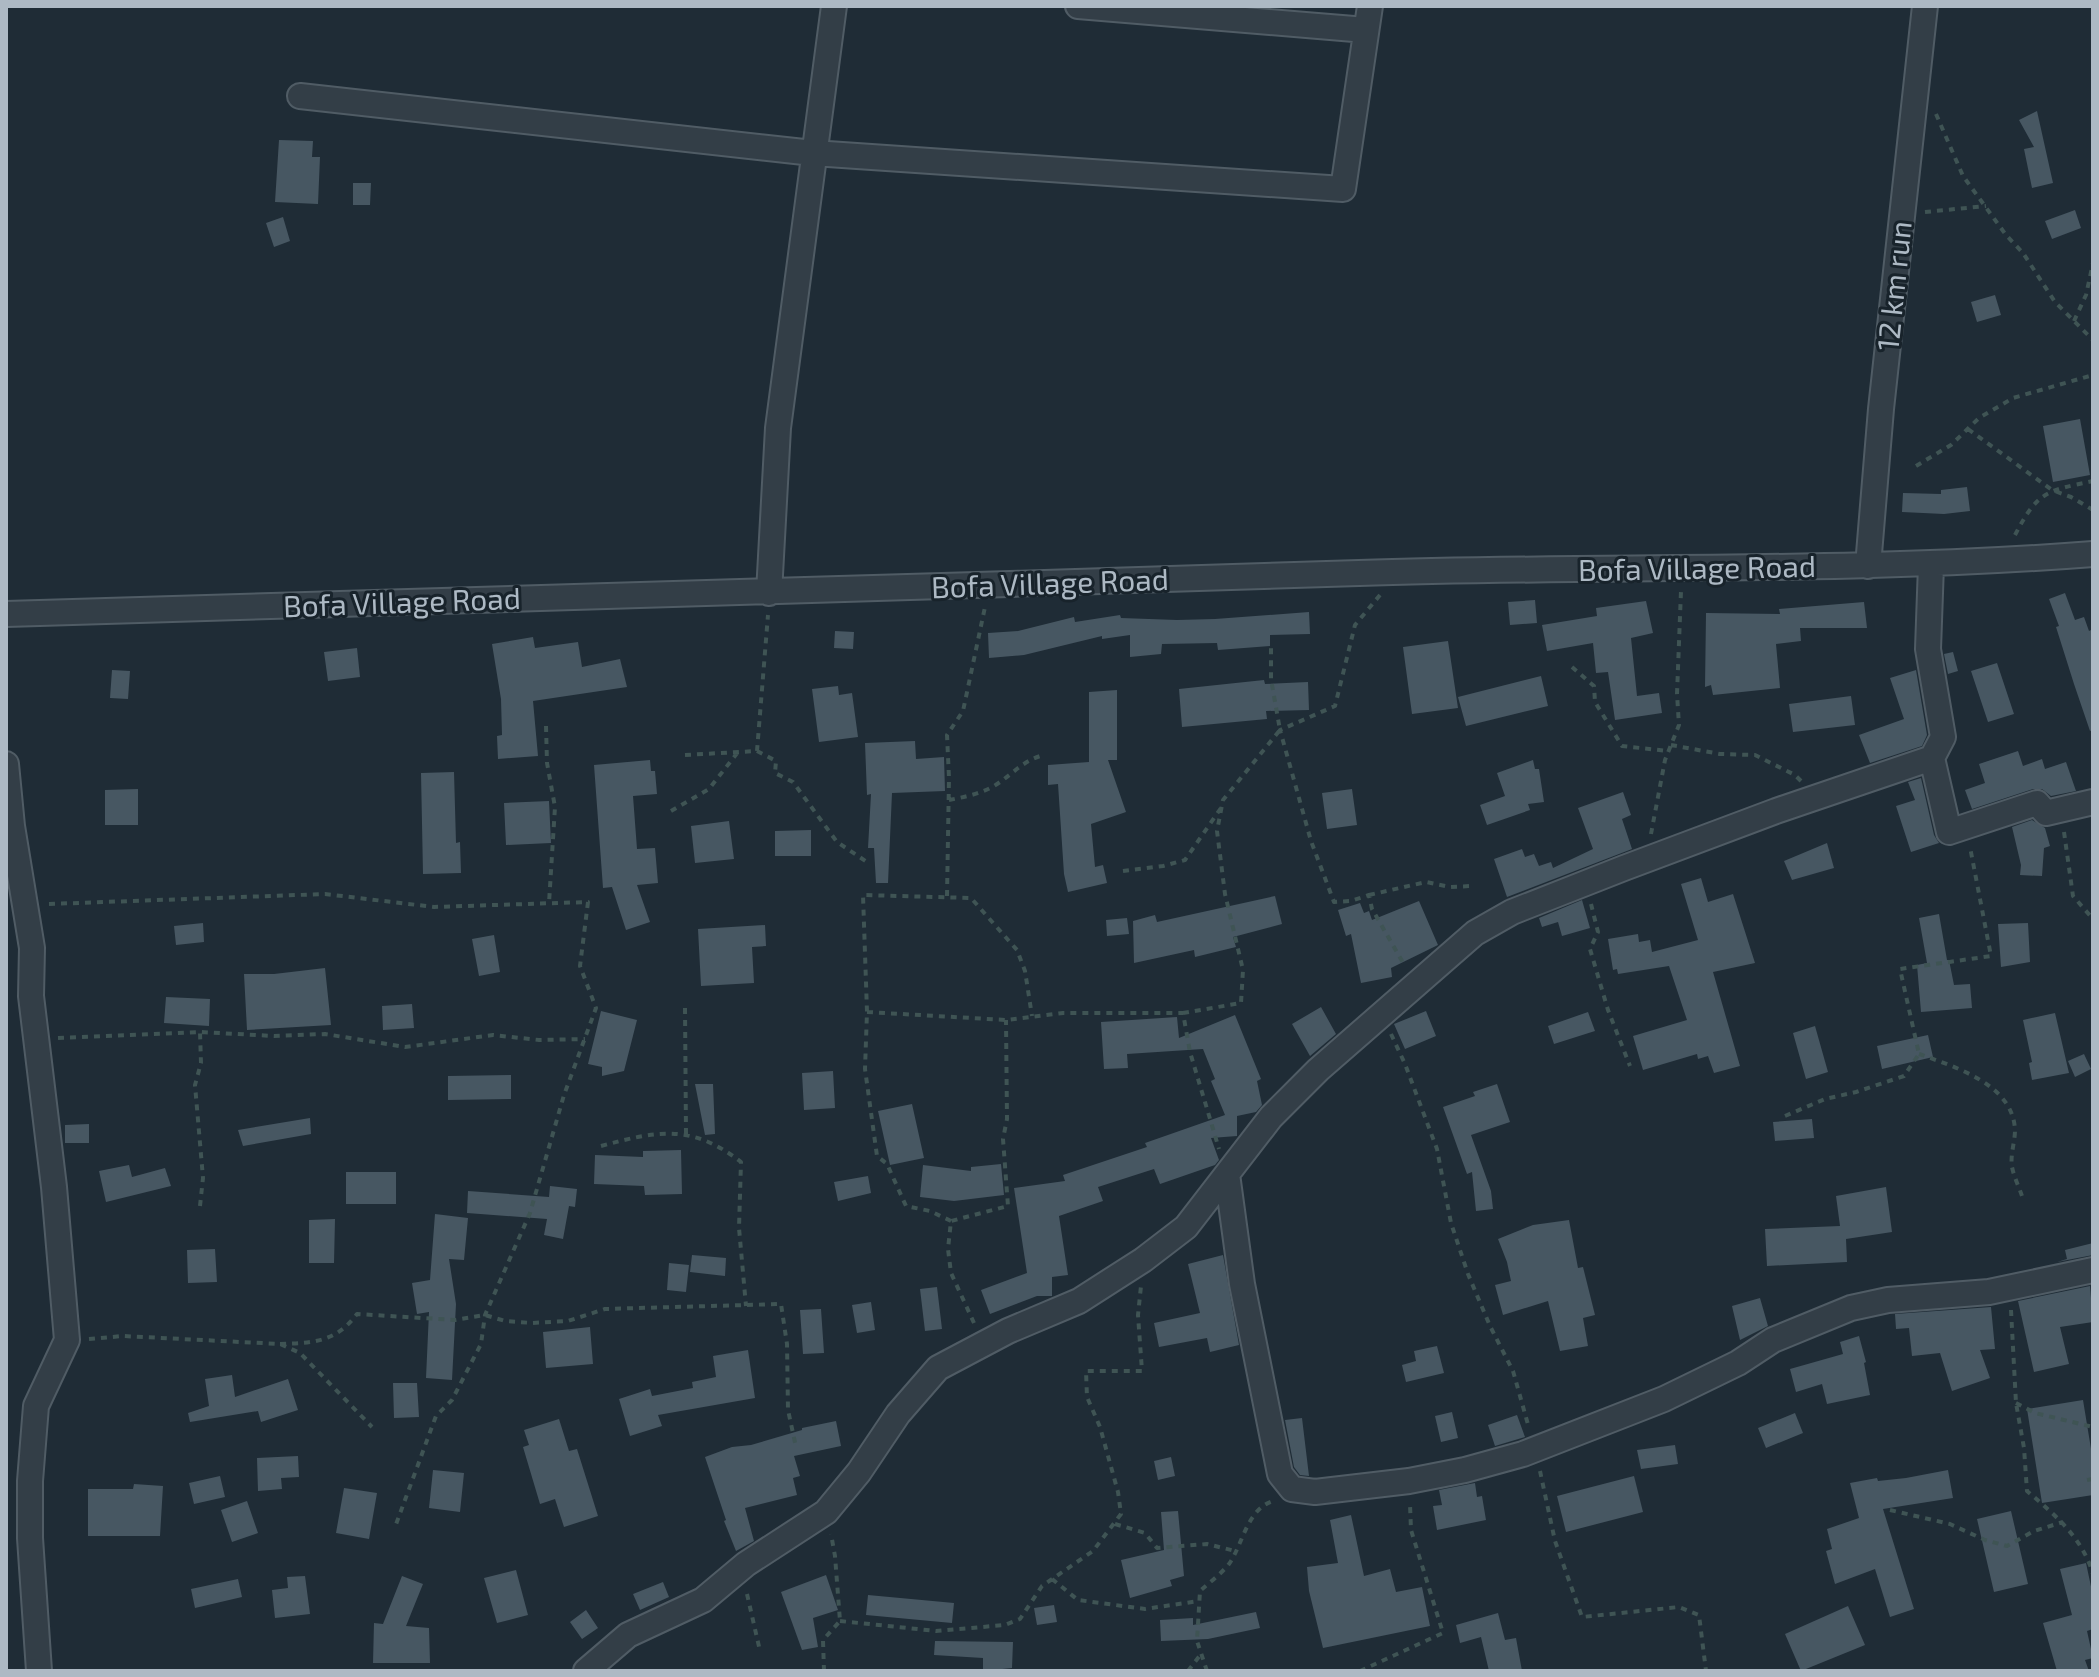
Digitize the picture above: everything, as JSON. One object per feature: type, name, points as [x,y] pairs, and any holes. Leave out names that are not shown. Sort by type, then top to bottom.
[{"type":"street","points":[[769,593],[778,428],[834,6]]},
{"type":"street","points":[[300,96],[813,153],[1343,189],[1368,18],[1078,6]]},
{"type":"street","name":"12 km run","points":[[1868,566],[1881,409],[1925,6]]},
{"type":"street","name":"Bofa Village Road","points":[[6,614],[1399,573],[1931,565],[2093,554]]},
{"type":"street","points":[[1931,565],[1928,649],[1943,737],[1932,758],[1949,832],[2037,803],[2046,813],[2093,802]]},
{"type":"street","points":[[586,1671],[628,1635],[703,1600],[746,1564],[826,1512],[859,1472],[917,1389],[938,1368],[1079,1301],[1143,1260],[1186,1227],[1271,1117],[1318,1070],[1475,933],[1512,912],[1585,883],[1816,797],[1932,758]]},
{"type":"street","points":[[6,764],[12,826],[32,948],[31,996],[54,1187],[67,1340],[36,1406],[30,1524],[39,1671]]},
{"type":"street","points":[[1227,1174],[1242,1284],[1280,1474],[1292,1489],[1305,1491],[1409,1481],[1465,1470],[1535,1449],[1664,1399],[1738,1363],[1773,1340],[1851,1308],[1888,1300],[2010,1289],[2093,1270]]},
{"type":"path","points":[[1918,76],[1963,176],[2023,253],[2055,302],[2093,340]]},
{"type":"path","points":[[1903,213],[1986,206]]},
{"type":"path","points":[[2074,321],[2086,295],[2093,263]]},
{"type":"path","points":[[1916,466],[1951,445],[1979,418],[2013,398],[2093,375]]},
{"type":"path","points":[[1968,429],[2052,490],[2093,510]]},
{"type":"path","points":[[1997,561],[2034,504],[2052,490],[2093,481]]},
{"type":"path","points":[[1646,860],[1668,751],[1679,725],[1677,694],[1682,569]]},
{"type":"path","points":[[867,1012],[1006,1020],[1063,1013],[1183,1013],[1241,1003],[1243,970],[1225,894],[1217,831],[1223,800],[1280,730],[1335,706],[1355,625],[1399,573]]},
{"type":"path","points":[[947,896],[947,735],[963,711],[989,586]]},
{"type":"path","points":[[757,751],[769,593]]},
{"type":"path","points":[[1271,646],[1271,679],[1280,730],[1311,841],[1334,902],[1351,901],[1426,882],[1450,887],[1471,886]]},
{"type":"path","points":[[1572,667],[1594,686],[1595,702],[1622,746],[1668,751]]},
{"type":"path","points":[[546,726],[547,763],[555,807],[549,903]]},
{"type":"path","points":[[1671,745],[1720,754],[1755,755],[1795,775],[1816,797]]},
{"type":"path","points":[[685,755],[757,751],[776,761],[775,773],[793,782],[837,842],[867,862]]},
{"type":"path","points":[[671,811],[709,789],[738,752]]},
{"type":"path","points":[[949,800],[995,786],[1028,759],[1044,755]]},
{"type":"path","points":[[1123,871],[1185,860],[1222,806]]},
{"type":"path","points":[[2062,810],[2073,896],[2093,919]]},
{"type":"path","points":[[1785,1116],[1825,1099],[1904,1076],[1919,1054],[1900,969],[1991,956],[1966,824]]},
{"type":"path","points":[[1585,883],[1598,932],[1590,949],[1608,1010],[1630,1066]]},
{"type":"path","points":[[26,905],[325,894],[434,907],[588,902],[580,966],[596,1008],[564,1095],[530,1213],[485,1315],[481,1344],[452,1400],[436,1416],[395,1527]]},
{"type":"path","points":[[1006,1020],[1007,1119],[1003,1139],[1008,1206],[951,1221],[930,1211],[906,1206],[887,1164],[877,1156],[865,1069],[867,1012],[863,895],[971,898],[1017,950],[1025,971],[1032,1016]]},
{"type":"path","points":[[1369,895],[1372,909],[1416,986]]},
{"type":"path","points":[[685,1008],[686,1135]]},
{"type":"path","points":[[1183,1013],[1190,1052],[1227,1174]]},
{"type":"path","points":[[1381,1014],[1405,1064],[1437,1149],[1451,1223],[1490,1326],[1513,1371],[1535,1449],[1555,1541],[1582,1617],[1679,1607],[1699,1615],[1706,1671]]},
{"type":"path","points":[[200,1032],[201,1063],[195,1085],[203,1178],[200,1206]]},
{"type":"path","points":[[35,1036],[80,1039],[136,1033],[325,1034],[405,1047],[493,1035],[539,1040],[585,1039]]},
{"type":"path","points":[[1919,1054],[1982,1081],[1999,1094],[2012,1112],[2015,1131],[2011,1165],[2022,1196]]},
{"type":"path","points":[[601,1146],[665,1132],[686,1135],[724,1149],[741,1162],[739,1228],[746,1306]]},
{"type":"path","points":[[951,1221],[948,1249],[951,1273],[981,1345]]},
{"type":"path","points":[[840,1621],[936,1631],[1005,1625],[1020,1619],[1042,1586],[1093,1551],[1121,1514],[1100,1427],[1087,1397],[1086,1371],[1142,1371],[1138,1315],[1143,1260]]},
{"type":"path","points":[[2010,1289],[2016,1403],[2027,1491],[2063,1522],[2089,1559],[2093,1574]]},
{"type":"path","points":[[67,1340],[123,1336],[310,1343],[329,1338],[346,1328],[357,1314],[455,1320],[485,1315],[505,1321],[532,1323],[568,1321],[605,1309],[781,1304],[787,1344],[788,1410],[796,1447]]},
{"type":"path","points":[[280,1344],[300,1353],[372,1427]]},
{"type":"path","points":[[2016,1403],[2035,1413],[2093,1427]]},
{"type":"path","points":[[1360,1671],[1443,1633],[1411,1530],[1409,1481]]},
{"type":"path","points":[[1207,1671],[1197,1641],[1200,1591],[1229,1563],[1244,1531],[1263,1504],[1305,1491]]},
{"type":"path","points":[[1890,1510],[1950,1524],[2007,1546],[2034,1531],[2063,1522]]},
{"type":"path","points":[[824,1671],[823,1640],[840,1621],[835,1556],[826,1512]]},
{"type":"path","points":[[1114,1524],[1145,1533],[1157,1548],[1207,1544],[1235,1551]]},
{"type":"path","points":[[746,1564],[747,1599],[760,1651]]},
{"type":"path","points":[[1052,1579],[1078,1600],[1145,1609],[1199,1601]]},
{"type":"path","points":[[1188,1671],[1201,1654]]},
{"type":"building","points":[[2037,111],[2053,183],[2032,188],[2024,149],[2034,147],[2019,120]]},
{"type":"building","points":[[279,140],[313,141],[312,157],[320,157],[318,204],[275,202]]},
{"type":"building","points":[[353,183],[371,183],[370,205],[353,205]]},
{"type":"building","points":[[2075,210],[2081,228],[2052,239],[2045,221]]},
{"type":"building","points":[[283,217],[290,241],[274,247],[266,223]]},
{"type":"building","points":[[1995,295],[2001,315],[1977,322],[1971,302]]},
{"type":"building","points":[[2080,419],[2090,475],[2053,482],[2043,426]]},
{"type":"building","points":[[1967,487],[1970,511],[1944,514],[1902,512],[1903,493],[1941,494],[1941,490]]},
{"type":"building","points":[[2065,593],[2075,620],[2084,617],[2089,631],[2093,629],[2093,730],[2090,731],[2049,599]]},
{"type":"building","points":[[1535,600],[1537,623],[1510,625],[1508,602]]},
{"type":"building","points":[[1646,601],[1653,633],[1631,638],[1637,696],[1659,693],[1662,713],[1615,720],[1608,672],[1596,673],[1593,643],[1547,651],[1542,625],[1597,616],[1596,608]]},
{"type":"building","points":[[1864,602],[1867,628],[1800,628],[1801,641],[1776,644],[1780,688],[1713,695],[1711,685],[1705,687],[1706,613],[1780,614],[1779,609]]},
{"type":"building","points":[[1309,612],[1310,634],[1270,635],[1270,646],[1218,650],[1217,643],[1162,644],[1161,654],[1130,657],[1130,635],[1102,639],[1102,636],[1024,655],[989,658],[988,633],[1018,631],[1074,617],[1075,622],[1120,615],[1121,618],[1177,620]]},
{"type":"building","points":[[835,631],[854,632],[853,649],[834,648]]},
{"type":"building","points":[[533,637],[535,648],[578,642],[582,667],[620,659],[627,687],[533,701],[538,756],[498,759],[497,736],[502,735],[501,699],[492,644]]},
{"type":"building","points":[[1448,641],[1458,708],[1412,714],[1403,647]]},
{"type":"building","points":[[357,648],[360,677],[328,681],[324,652]]},
{"type":"building","points":[[1953,652],[1958,671],[1948,674],[1944,654]]},
{"type":"building","points":[[1997,663],[2014,714],[1988,722],[1971,671]]},
{"type":"building","points":[[112,670],[130,671],[128,699],[110,698]]},
{"type":"building","points":[[1916,670],[1927,735],[1922,746],[1870,763],[1859,735],[1904,719],[1890,678]]},
{"type":"building","points":[[1541,676],[1548,706],[1466,726],[1458,697]]},
{"type":"building","points":[[1264,680],[1265,684],[1308,682],[1309,710],[1266,711],[1267,719],[1182,727],[1179,689]]},
{"type":"building","points":[[838,686],[839,695],[852,693],[858,737],[819,742],[812,689]]},
{"type":"building","points":[[1117,690],[1117,760],[1108,760],[1126,812],[1091,824],[1095,867],[1103,865],[1107,883],[1068,892],[1058,784],[1048,785],[1048,765],[1089,762],[1089,692]]},
{"type":"building","points":[[1851,696],[1855,725],[1793,732],[1789,704]]},
{"type":"building","points":[[915,741],[916,759],[944,757],[945,791],[892,793],[888,883],[876,883],[874,848],[868,848],[871,794],[867,795],[865,743]]},
{"type":"building","points":[[2018,751],[2023,766],[2042,759],[2045,769],[2066,762],[2076,791],[2051,796],[2042,789],[2033,789],[1972,809],[1965,790],[1985,783],[1979,764]]},
{"type":"building","points":[[650,760],[651,771],[655,771],[657,794],[633,796],[637,849],[655,848],[658,883],[637,885],[650,922],[626,930],[612,887],[603,888],[594,765]]},
{"type":"building","points":[[1533,760],[1535,769],[1539,769],[1544,802],[1528,804],[1530,810],[1487,825],[1480,805],[1505,796],[1497,773]]},
{"type":"building","points":[[454,772],[456,843],[460,842],[461,873],[423,874],[421,773]]},
{"type":"building","points":[[1921,778],[1934,835],[1939,843],[1911,852],[1896,806],[1915,800],[1908,782]]},
{"type":"building","points":[[138,789],[138,825],[105,825],[105,790]]},
{"type":"building","points":[[1352,789],[1357,825],[1327,829],[1322,793]]},
{"type":"building","points":[[1623,792],[1631,815],[1622,819],[1632,849],[1507,897],[1494,859],[1522,849],[1525,857],[1534,854],[1539,866],[1551,862],[1553,868],[1593,849],[1578,808]]},
{"type":"building","points":[[549,801],[551,843],[506,845],[504,803]]},
{"type":"building","points":[[2032,820],[2045,828],[2050,846],[2044,848],[2042,876],[2020,875],[2021,865],[2012,827]]},
{"type":"building","points":[[729,821],[734,859],[695,863],[691,826]]},
{"type":"building","points":[[811,830],[811,856],[775,856],[775,831]]},
{"type":"building","points":[[1827,843],[1834,868],[1792,880],[1784,861]]},
{"type":"building","points":[[1701,878],[1708,902],[1733,894],[1755,963],[1713,972],[1740,1066],[1714,1073],[1708,1056],[1698,1059],[1697,1054],[1643,1070],[1633,1036],[1687,1020],[1669,966],[1618,974],[1617,969],[1613,970],[1608,939],[1638,934],[1639,942],[1650,940],[1652,952],[1698,940],[1681,884]]},
{"type":"building","points":[[1275,896],[1282,924],[1233,937],[1236,947],[1195,957],[1194,950],[1134,963],[1133,921],[1155,915],[1157,922]]},
{"type":"building","points":[[1582,900],[1590,928],[1562,936],[1558,922],[1542,927],[1539,918]]},
{"type":"building","points":[[1419,901],[1438,945],[1391,968],[1392,977],[1361,983],[1351,934],[1346,936],[1338,910],[1360,903],[1364,913],[1369,911],[1372,920]]},
{"type":"building","points":[[1939,914],[1954,985],[1970,984],[1972,1008],[1921,1012],[1917,965],[1927,963],[1919,918]]},
{"type":"building","points":[[1127,918],[1129,934],[1107,936],[1106,920]]},
{"type":"building","points":[[203,923],[204,942],[176,945],[174,926]]},
{"type":"building","points":[[2028,923],[2030,962],[2001,967],[1998,924]]},
{"type":"building","points":[[765,925],[766,946],[752,947],[754,983],[701,986],[698,929]]},
{"type":"building","points":[[494,935],[500,972],[479,976],[472,939]]},
{"type":"building","points":[[325,968],[331,1025],[247,1030],[244,974]]},
{"type":"building","points":[[166,997],[210,999],[209,1026],[164,1023]]},
{"type":"building","points":[[412,1004],[414,1028],[383,1030],[382,1006]]},
{"type":"building","points":[[1321,1007],[1336,1034],[1310,1056],[1292,1024]]},
{"type":"building","points":[[601,1011],[637,1020],[624,1071],[602,1076],[602,1067],[588,1064]]},
{"type":"building","points":[[1426,1011],[1436,1036],[1405,1049],[1394,1024]]},
{"type":"building","points":[[1588,1012],[1595,1031],[1554,1044],[1548,1026]]},
{"type":"building","points":[[2055,1013],[2069,1073],[2032,1080],[2029,1063],[2032,1062],[2023,1020]]},
{"type":"building","points":[[1235,1015],[1261,1079],[1257,1081],[1262,1105],[1256,1112],[1237,1116],[1237,1136],[1211,1138],[1219,1160],[1215,1165],[1160,1184],[1154,1169],[1098,1187],[1103,1201],[1059,1216],[1068,1275],[1052,1277],[1052,1296],[1037,1296],[990,1314],[981,1290],[1027,1273],[1014,1188],[1065,1181],[1063,1175],[1147,1147],[1145,1143],[1225,1115],[1211,1081],[1215,1079],[1203,1049],[1127,1054],[1128,1068],[1104,1069],[1101,1022],[1177,1017],[1179,1038]]},
{"type":"building","points":[[1815,1026],[1828,1072],[1806,1079],[1793,1033]]},
{"type":"building","points":[[1928,1035],[1933,1057],[1882,1069],[1877,1046]]},
{"type":"building","points":[[2084,1054],[2091,1069],[2075,1077],[2068,1061]]},
{"type":"building","points":[[833,1071],[835,1108],[804,1110],[802,1073]]},
{"type":"building","points":[[511,1075],[511,1099],[448,1100],[448,1076]]},
{"type":"building","points":[[695,1084],[713,1084],[715,1134],[705,1135]]},
{"type":"building","points":[[1497,1084],[1510,1122],[1471,1135],[1491,1191],[1493,1209],[1476,1211],[1472,1172],[1467,1174],[1443,1107],[1475,1096],[1473,1092]]},
{"type":"building","points":[[912,1104],[924,1158],[890,1165],[878,1111]]},
{"type":"building","points":[[310,1118],[311,1134],[243,1146],[238,1130]]},
{"type":"building","points":[[1812,1119],[1814,1138],[1775,1141],[1773,1122]]},
{"type":"building","points":[[89,1124],[89,1143],[65,1143],[65,1125]]},
{"type":"building","points":[[681,1150],[682,1194],[645,1195],[644,1186],[594,1184],[595,1155],[643,1157],[643,1151]]},
{"type":"building","points":[[1001,1164],[1004,1195],[954,1201],[920,1197],[923,1165],[971,1171],[971,1167]]},
{"type":"building","points":[[129,1165],[132,1177],[165,1168],[171,1186],[106,1202],[99,1171]]},
{"type":"building","points":[[346,1172],[396,1172],[396,1204],[346,1204]]},
{"type":"building","points":[[868,1176],[871,1193],[838,1201],[834,1182]]},
{"type":"building","points":[[550,1186],[577,1189],[575,1207],[569,1206],[563,1239],[544,1235],[547,1219],[467,1213],[468,1191],[549,1197]]},
{"type":"building","points":[[1886,1187],[1892,1232],[1846,1239],[1847,1262],[1767,1266],[1765,1229],[1840,1226],[1836,1196]]},
{"type":"building","points":[[435,1214],[468,1218],[464,1260],[449,1259],[456,1304],[452,1380],[426,1378],[429,1312],[417,1314],[412,1283],[430,1280]]},
{"type":"building","points":[[335,1219],[334,1263],[309,1263],[309,1220]]},
{"type":"building","points":[[1569,1220],[1578,1268],[1583,1267],[1595,1315],[1583,1318],[1588,1346],[1560,1351],[1548,1301],[1503,1315],[1495,1285],[1511,1281],[1498,1239],[1533,1225]]},
{"type":"building","points":[[2093,1243],[2093,1255],[2057,1262],[2067,1259],[2065,1250]]},
{"type":"building","points":[[215,1249],[217,1282],[188,1283],[187,1250]]},
{"type":"building","points":[[692,1255],[726,1258],[725,1276],[690,1272]]},
{"type":"building","points":[[1223,1255],[1239,1345],[1210,1352],[1207,1338],[1159,1347],[1154,1323],[1200,1313],[1188,1264]]},
{"type":"building","points":[[669,1263],[689,1265],[686,1292],[667,1290]]},
{"type":"building","points":[[2090,1286],[2093,1322],[2060,1327],[2069,1364],[2034,1372],[2018,1301]]},
{"type":"building","points":[[937,1287],[942,1329],[925,1331],[920,1289]]},
{"type":"building","points":[[1760,1298],[1768,1326],[1740,1340],[1732,1306]]},
{"type":"building","points":[[871,1302],[875,1330],[857,1333],[852,1305]]},
{"type":"building","points":[[1991,1307],[1995,1349],[1980,1350],[1990,1378],[1952,1391],[1940,1353],[1912,1356],[1909,1328],[1896,1329],[1895,1314]]},
{"type":"building","points":[[821,1309],[824,1353],[803,1354],[800,1310]]},
{"type":"building","points":[[590,1327],[593,1364],[546,1368],[543,1332]]},
{"type":"building","points":[[1859,1336],[1870,1395],[1827,1404],[1822,1384],[1796,1392],[1790,1369],[1843,1354],[1840,1342]]},
{"type":"building","points":[[1437,1346],[1444,1373],[1406,1382],[1402,1365],[1416,1361],[1414,1351]]},
{"type":"building","points":[[748,1350],[755,1398],[658,1415],[662,1426],[630,1436],[619,1399],[650,1389],[652,1396],[693,1388],[692,1382],[716,1377],[713,1356]]},
{"type":"building","points":[[232,1375],[235,1397],[288,1379],[298,1410],[261,1422],[258,1411],[190,1422],[188,1413],[209,1406],[205,1379]]},
{"type":"building","points":[[393,1383],[417,1383],[419,1417],[394,1418]]},
{"type":"building","points":[[2083,1400],[2093,1461],[2093,1495],[2042,1503],[2027,1409]]},
{"type":"building","points":[[1452,1412],[1458,1438],[1441,1442],[1435,1416]]},
{"type":"building","points":[[1795,1413],[1803,1433],[1766,1448],[1758,1428]]},
{"type":"building","points":[[1517,1415],[1525,1437],[1495,1446],[1488,1425]]},
{"type":"building","points":[[1302,1418],[1309,1476],[1300,1475],[1294,1467],[1285,1420]]},
{"type":"building","points":[[559,1419],[569,1451],[577,1449],[598,1516],[564,1527],[555,1499],[540,1504],[523,1447],[529,1445],[524,1430]]},
{"type":"building","points":[[836,1421],[841,1446],[794,1456],[800,1476],[793,1478],[797,1495],[745,1508],[754,1541],[736,1551],[705,1457],[732,1447],[751,1445],[802,1428]]},
{"type":"building","points":[[1675,1445],[1678,1464],[1641,1469],[1637,1450]]},
{"type":"building","points":[[298,1456],[299,1477],[281,1478],[282,1489],[258,1491],[257,1458]]},
{"type":"building","points":[[1171,1457],[1175,1476],[1158,1480],[1154,1461]]},
{"type":"building","points":[[433,1470],[464,1473],[460,1512],[429,1508]]},
{"type":"building","points":[[1948,1470],[1953,1498],[1883,1509],[1914,1609],[1890,1617],[1875,1569],[1835,1584],[1826,1551],[1832,1549],[1827,1529],[1859,1518],[1850,1483],[1877,1478],[1878,1481],[1906,1478]]},
{"type":"building","points":[[220,1476],[225,1497],[194,1504],[189,1483]]},
{"type":"building","points":[[1634,1476],[1643,1512],[1566,1532],[1557,1496]]},
{"type":"building","points":[[1475,1483],[1477,1497],[1482,1496],[1486,1520],[1437,1530],[1433,1506],[1442,1505],[1439,1490]]},
{"type":"building","points":[[134,1484],[163,1486],[160,1536],[88,1536],[88,1489],[133,1489]]},
{"type":"building","points":[[344,1488],[377,1493],[369,1539],[336,1533]]},
{"type":"building","points":[[247,1501],[258,1533],[232,1542],[221,1510]]},
{"type":"building","points":[[1178,1511],[1184,1576],[1170,1580],[1172,1586],[1130,1598],[1121,1560],[1164,1550],[1161,1512]]},
{"type":"building","points":[[2011,1511],[2028,1584],[1994,1592],[1977,1519]]},
{"type":"building","points":[[1351,1515],[1364,1576],[1390,1569],[1396,1592],[1422,1587],[1430,1626],[1323,1648],[1309,1591],[1307,1567],[1338,1563],[1330,1520]]},
{"type":"building","points":[[2086,1563],[2093,1596],[2093,1629],[2087,1631],[2093,1658],[2085,1660],[2089,1671],[2057,1671],[2043,1623],[2072,1615],[2060,1569]]},
{"type":"building","points":[[516,1570],[528,1615],[497,1623],[484,1578]]},
{"type":"building","points":[[826,1575],[838,1610],[813,1618],[818,1647],[802,1650],[781,1592]]},
{"type":"building","points":[[305,1576],[310,1614],[275,1618],[272,1590],[288,1588],[287,1577]]},
{"type":"building","points":[[402,1576],[423,1584],[406,1626],[429,1628],[430,1663],[373,1663],[374,1623],[383,1624]]},
{"type":"building","points":[[238,1579],[242,1597],[195,1608],[191,1589]]},
{"type":"building","points":[[663,1582],[669,1597],[640,1610],[633,1594]]},
{"type":"building","points":[[868,1595],[954,1603],[952,1623],[866,1615]]},
{"type":"building","points":[[1054,1605],[1057,1622],[1037,1625],[1034,1608]]},
{"type":"building","points":[[1848,1606],[1865,1645],[1801,1671],[1785,1634]]},
{"type":"building","points":[[586,1610],[598,1628],[582,1639],[570,1622]]},
{"type":"building","points":[[1256,1612],[1260,1628],[1208,1639],[1161,1641],[1160,1620],[1193,1618],[1193,1625]]},
{"type":"building","points":[[1498,1613],[1505,1640],[1516,1638],[1522,1671],[1489,1671],[1481,1637],[1460,1643],[1456,1625]]},
{"type":"building","points":[[935,1641],[1013,1642],[1012,1668],[983,1671],[983,1658],[934,1655]]}]
